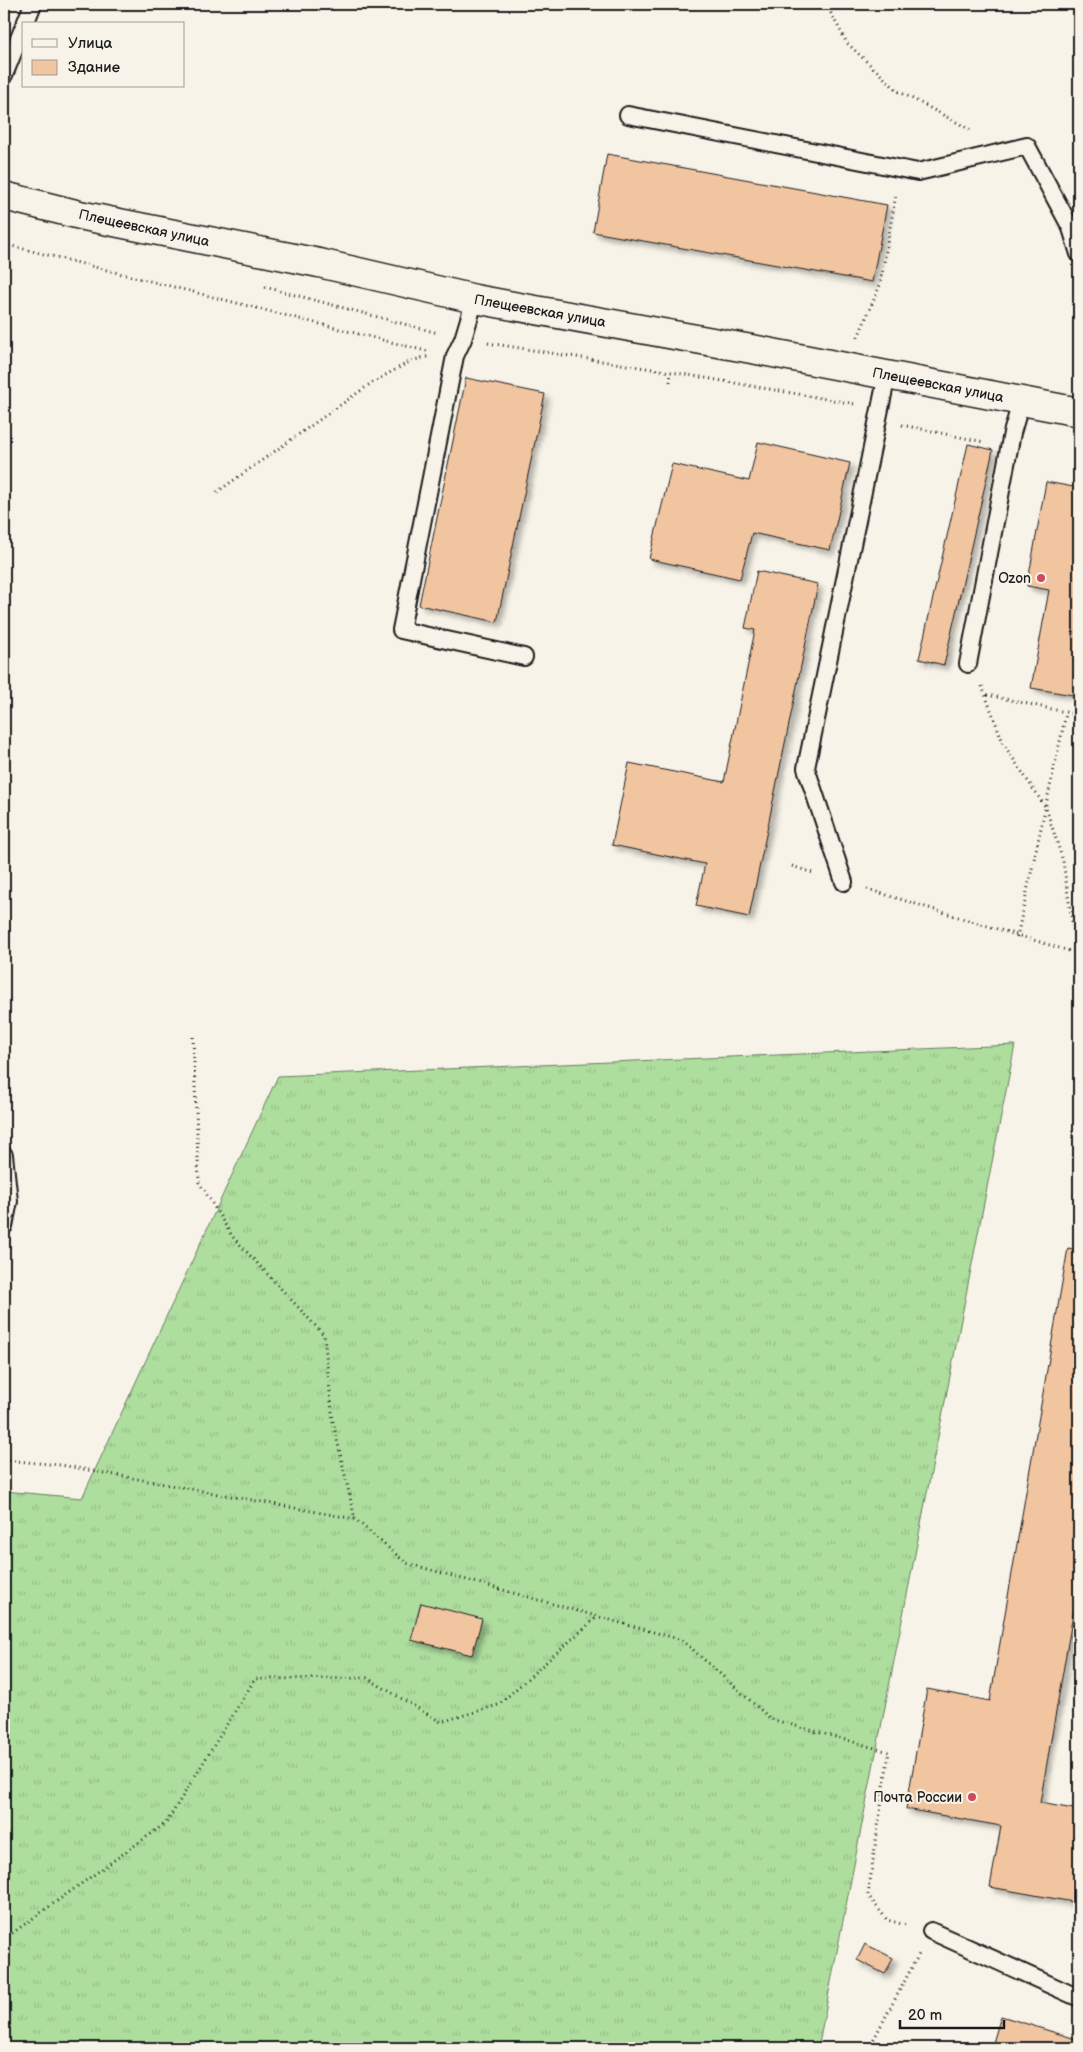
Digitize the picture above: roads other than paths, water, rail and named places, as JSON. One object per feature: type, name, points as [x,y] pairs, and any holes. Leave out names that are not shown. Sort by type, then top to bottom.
[{"type":"street","name":"Плещеевская улица","points":[[4,196],[84,216],[319,263],[475,299],[1079,412]]},
{"type":"lane","points":[[25,22],[33,4]]},
{"type":"lane","points":[[4,75],[22,30]]},
{"type":"lane","points":[[628,114],[918,172],[1027,146],[1075,228],[1079,254]]},
{"type":"lane","points":[[475,299],[463,339],[455,356],[401,630],[524,657]]},
{"type":"lane","points":[[844,882],[806,768],[887,375]]},
{"type":"lane","points":[[968,664],[1012,433],[1021,402]]},
{"type":"lane","points":[[4,1154],[9,1201],[4,1226]]},
{"type":"lane","points":[[931,1931],[1079,1998]]},
{"type":"place","name":"Ozon","points":[[1041,578]]},
{"type":"place","name":"Почта России","points":[[972,1797]]}]
